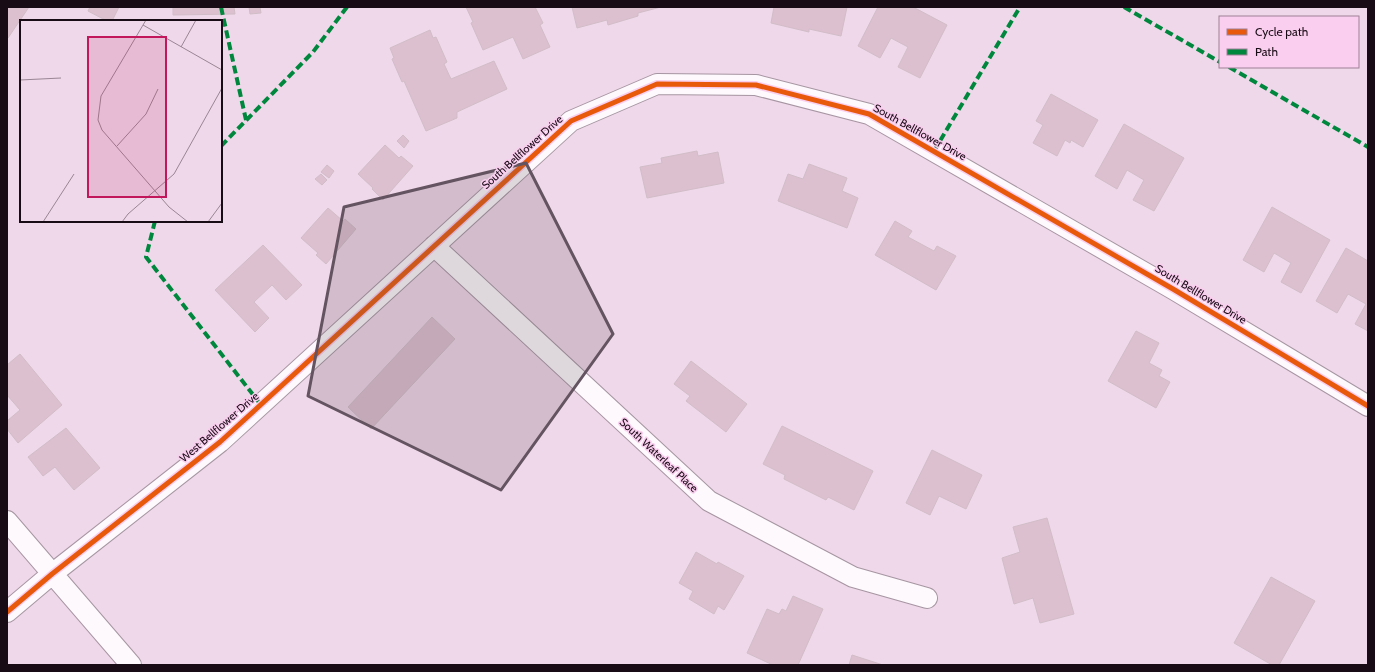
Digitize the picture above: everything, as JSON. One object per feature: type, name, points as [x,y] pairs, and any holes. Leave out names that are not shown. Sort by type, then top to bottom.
[{"type":"street","name":"South Bellflower Drive","points":[[434,246],[571,121],[657,84],[756,85],[869,114],[1173,289],[1368,406]]},
{"type":"street","name":"West Bellflower Drive","points":[[7,612],[52,574],[220,442],[434,246]]},
{"type":"street","name":"South Waterleaf Place","points":[[434,246],[709,501],[853,577],[927,598]]},
{"type":"street","points":[[7,521],[131,665]]},
{"type":"highlighted area","points":[[526,163],[613,334],[501,490],[308,396],[344,207]]},
{"type":"building","points":[[7,7],[29,7],[8,38]]},
{"type":"building","points":[[90,7],[119,7],[112,20],[105,20],[88,11]]},
{"type":"building","points":[[173,7],[234,7],[235,14],[173,15]]},
{"type":"building","points":[[249,7],[260,7],[261,13],[250,14]]},
{"type":"building","points":[[466,7],[535,7],[543,23],[540,25],[550,47],[523,59],[513,37],[483,50],[471,23],[473,22]]},
{"type":"building","points":[[572,7],[661,7],[638,13],[638,16],[608,25],[607,20],[577,28]]},
{"type":"building","points":[[774,7],[847,7],[841,36],[809,29],[809,32],[771,23]]},
{"type":"building","points":[[878,7],[913,7],[947,25],[920,78],[898,67],[908,47],[891,38],[880,58],[858,46]]},
{"type":"building","points":[[430,30],[433,38],[436,37],[447,62],[444,64],[451,79],[494,61],[507,89],[457,112],[457,118],[426,131],[404,81],[402,82],[392,59],[394,58],[390,48]]},
{"type":"building","points":[[1051,94],[1098,120],[1083,147],[1071,140],[1070,143],[1065,140],[1057,156],[1033,143],[1043,125],[1036,121]]},
{"type":"building","points":[[1124,124],[1184,158],[1154,211],[1133,200],[1144,180],[1127,170],[1117,189],[1095,176]]},
{"type":"building","points":[[403,135],[409,141],[404,148],[397,141]]},
{"type":"building","points":[[385,145],[399,158],[401,156],[413,166],[383,200],[358,174]]},
{"type":"building","points":[[697,151],[698,156],[718,152],[724,183],[647,198],[640,167],[662,163],[661,158]]},
{"type":"building","points":[[809,164],[847,178],[842,191],[858,198],[847,228],[778,201],[788,174],[803,179]]},
{"type":"building","points":[[327,165],[334,171],[329,178],[321,172]]},
{"type":"building","points":[[321,174],[327,180],[322,185],[315,179]]},
{"type":"building","points":[[1272,207],[1330,240],[1301,293],[1281,282],[1291,263],[1274,253],[1264,272],[1243,260]]},
{"type":"building","points":[[328,208],[343,221],[345,219],[356,229],[326,264],[316,255],[318,253],[301,238]]},
{"type":"building","points":[[895,221],[912,231],[908,237],[934,251],[937,246],[956,256],[936,290],[875,255]]},
{"type":"building","points":[[263,245],[302,285],[286,300],[272,285],[254,302],[269,318],[255,332],[215,290]]},
{"type":"building","points":[[1346,248],[1368,261],[1368,331],[1355,324],[1366,304],[1348,294],[1337,313],[1316,301]]},
{"type":"building","points":[[432,317],[455,339],[371,429],[348,407]]},
{"type":"building","points":[[1136,331],[1159,343],[1149,363],[1162,370],[1159,376],[1170,382],[1156,408],[1108,381]]},
{"type":"building","points":[[20,354],[62,405],[18,443],[7,429],[7,421],[20,410],[7,395],[7,365]]},
{"type":"building","points":[[691,361],[747,404],[726,432],[686,401],[690,396],[674,384]]},
{"type":"building","points":[[782,426],[873,471],[854,510],[828,497],[826,500],[784,479],[785,475],[763,464]]},
{"type":"building","points":[[66,428],[100,468],[74,490],[55,467],[43,476],[28,457]]},
{"type":"building","points":[[932,450],[982,475],[966,509],[939,496],[930,515],[906,503]]},
{"type":"building","points":[[1047,518],[1074,614],[1040,623],[1033,598],[1014,604],[1002,558],[1020,552],[1013,527]]},
{"type":"building","points":[[696,552],[717,564],[718,562],[744,576],[724,610],[718,606],[714,614],[689,599],[693,591],[679,583]]},
{"type":"building","points":[[1271,577],[1315,601],[1279,665],[1272,665],[1234,643]]},
{"type":"building","points":[[793,596],[823,609],[798,665],[773,665],[747,653],[767,609],[779,614],[782,609],[786,611]]},
{"type":"building","points":[[852,655],[883,665],[849,665]]},
{"type":"marked path","points":[[221,7],[246,120]]},
{"type":"marked path","points":[[222,145],[313,52],[347,7]]},
{"type":"marked path","points":[[934,151],[1020,7]]},
{"type":"marked path","points":[[1124,7],[1219,61]]},
{"type":"marked path","points":[[1231,68],[1368,147]]},
{"type":"marked path","points":[[155,222],[146,257],[261,405]]},
{"type":"cycle path","points":[[7,612],[52,574],[220,442],[571,121],[657,84],[756,85],[869,114],[1173,289],[1368,406]]}]
